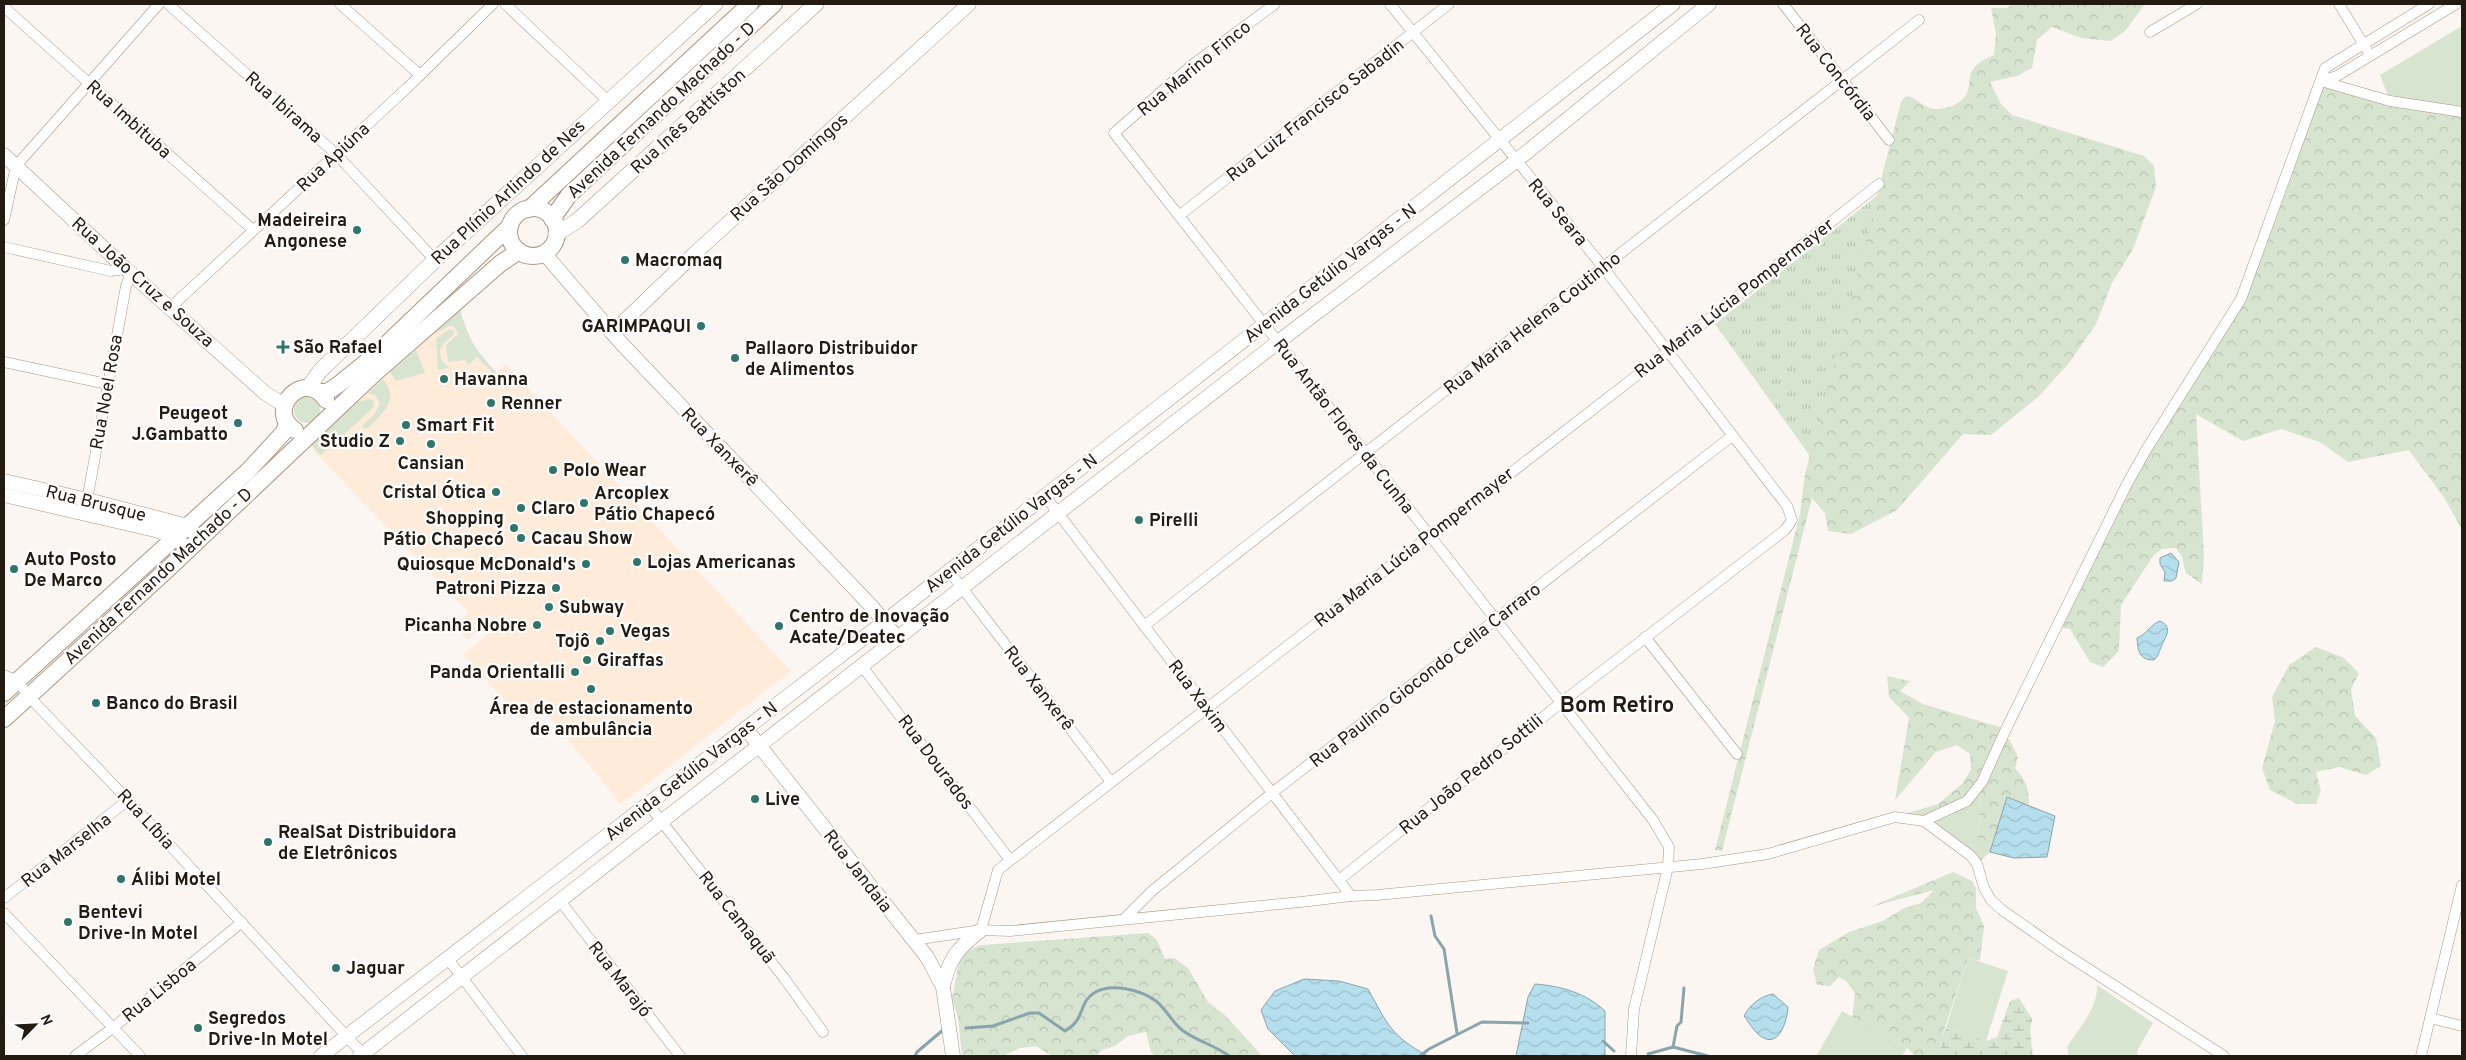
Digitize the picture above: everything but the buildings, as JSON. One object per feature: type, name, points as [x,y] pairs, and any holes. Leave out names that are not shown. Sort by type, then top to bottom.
[{"type":"main road","name":"Rua Plínio Arlindo de Nes","points":[[314,390],[320,371],[435,260],[607,100],[715,4]]},
{"type":"main road","name":"Avenida Fernando Machado - D","points":[[529,208],[750,4]]},
{"type":"main road","name":"Avenida Fernando Machado - D","points":[[554,226],[569,195],[774,4]]},
{"type":"main road","name":"Rua Inês Battiston","points":[[554,226],[577,221],[816,4]]},
{"type":"main road","points":[[510,226],[510,240],[519,251],[532,256],[544,253],[554,241],[554,226],[542,210],[529,208],[517,214],[510,226],[375,354],[338,385],[327,392],[298,390],[289,396],[284,405],[287,423],[297,431],[310,433],[320,426],[328,416],[501,263],[519,251]]},
{"type":"main road","points":[[314,390],[328,403],[328,416]]},
{"type":"main road","name":"Avenida Fernando Machado - D","points":[[4,693],[10,678],[99,607],[246,472],[284,432],[287,423]]},
{"type":"main road","name":"Avenida Fernando Machado - D","points":[[4,719],[199,539],[310,433]]},
{"type":"main road","points":[[99,607],[111,621]]},
{"type":"street","points":[[4,220],[16,166],[159,4]]},
{"type":"street","name":"Rua Ibirama","points":[[168,4],[336,154],[435,260]]},
{"type":"street","points":[[340,4],[420,76]]},
{"type":"street","name":"Rua Apiúna","points":[[171,307],[420,76],[494,4]]},
{"type":"street","points":[[506,4],[607,100]]},
{"type":"street","name":"Rua São Domingos","points":[[612,333],[693,255],[969,4]]},
{"type":"street","name":"Rua Marino Finco","points":[[1114,133],[1192,65],[1275,4]]},
{"type":"street","name":"Rua Seara","points":[[1390,4],[1603,268],[1787,506],[1792,520]]},
{"type":"street","name":"Rua Luiz Francisco Sabadin","points":[[1180,215],[1449,4]]},
{"type":"street","name":"Avenida Getúlio Vargas - N","points":[[322,1056],[885,621],[1674,4]]},
{"type":"street","name":"Avenida Getúlio Vargas - N","points":[[362,1055],[561,902],[861,665],[1278,342],[1516,161],[1709,4]]},
{"type":"street","name":"Rua Concórdia","points":[[1783,4],[1889,140]]},
{"type":"street","points":[[2150,32],[2197,4]]},
{"type":"street","points":[[2339,4],[2370,56]]},
{"type":"street","points":[[1924,821],[1967,800],[1982,782],[2006,729],[2127,484],[2242,299],[2325,68],[2429,4]]},
{"type":"street","points":[[2321,81],[2337,76],[2456,4]]},
{"type":"street","name":"Rua Imbituba","points":[[4,7],[253,230]]},
{"type":"street","name":"Rua Maria Helena Coutinho","points":[[1144,626],[1919,20]]},
{"type":"street","points":[[2321,81],[2390,101],[2462,112]]},
{"type":"street","name":"Rua Antão Flores da Cunha","points":[[1114,133],[1123,148],[1180,215],[1653,820],[1668,847],[1668,867],[1634,1009],[1631,1056]]},
{"type":"street","name":"Rua João Cruz e Souza","points":[[4,155],[129,271],[270,397],[284,405]]},
{"type":"street","name":"Rua Maria Lúcia Pompermayer","points":[[981,930],[998,870],[1010,860],[1667,352],[1879,184]]},
{"type":"street","points":[[4,247],[111,271],[129,271]]},
{"type":"street","name":"Rua Xanxerê","points":[[544,253],[612,333],[885,621],[897,638]]},
{"type":"street","name":"Rua Noel Rosa","points":[[86,506],[129,271]]},
{"type":"street","points":[[4,362],[107,384]]},
{"type":"street","name":"Rua Paulino Giocondo Cella Carraro","points":[[1124,919],[1152,890],[1272,793],[1732,436]]},
{"type":"street","name":"Rua Brusque","points":[[4,481],[123,516],[188,526]]},
{"type":"street","name":"Rua Brusque","points":[[4,495],[86,506]]},
{"type":"street","name":"Rua Xaxim","points":[[1045,496],[1350,896]]},
{"type":"street","name":"Rua Brusque","points":[[123,516],[175,537]]},
{"type":"street","name":"Rua João Pedro Sottili","points":[[1339,880],[1562,702],[1785,530],[1792,520]]},
{"type":"street","points":[[188,526],[199,539]]},
{"type":"street","points":[[175,537],[187,550]]},
{"type":"street","name":"Rua Xanxerê","points":[[949,571],[1111,782]]},
{"type":"street","points":[[1646,638],[1737,754]]},
{"type":"street","name":"Rua Dourados","points":[[861,665],[1010,860]]},
{"type":"street","name":"Rua Líbia","points":[[10,678],[30,695],[242,922],[347,1036],[362,1055]]},
{"type":"street","points":[[782,728],[800,704],[797,689]]},
{"type":"street","name":"Rua Jandaia","points":[[746,729],[926,957],[943,987],[950,1024],[953,1056]]},
{"type":"street","name":"Rua Marselha","points":[[4,898],[128,800]]},
{"type":"street","name":"Rua Camaquã","points":[[648,804],[784,978],[823,1032]]},
{"type":"street","points":[[914,940],[981,930],[1010,930],[1668,867],[1768,854],[1895,817],[1924,821],[1971,856],[1976,864],[1984,888],[1991,900],[2002,910],[2059,950],[2224,1056]]},
{"type":"street","points":[[2421,1056],[2459,914],[2462,885]]},
{"type":"street","name":"Rua Marajó","points":[[561,902],[680,1056]]},
{"type":"street","points":[[4,913],[140,1056]]},
{"type":"street","name":"Rua Lisboa","points":[[75,1056],[114,1027],[242,922]]},
{"type":"street","points":[[943,987],[947,968],[960,946],[981,930]]},
{"type":"street","points":[[448,959],[522,1056]]},
{"type":"street","points":[[2430,1018],[2462,1026]]},
{"type":"shaded area","points":[[460,310],[469,339],[479,354],[496,372],[506,364],[791,671],[629,798],[620,803],[540,705],[522,720],[463,655],[489,633],[483,627],[468,640],[455,625],[469,613],[309,446]]},
{"type":"green space","points":[[2013,4],[2145,4],[2125,31],[2111,41],[2081,38],[2052,27],[2037,40],[2032,68],[2017,76],[1990,82],[2001,104],[2012,115],[2144,156],[2154,166],[2156,187],[2133,249],[2112,283],[2096,324],[2069,363],[2038,397],[1991,435],[1963,434],[1897,510],[1851,534],[1828,531],[1825,513],[1812,498],[1722,851],[1715,850],[1800,514],[1805,474],[1901,102],[1906,96],[1932,109],[1937,109],[1951,106],[1964,98],[1969,88],[1970,75],[1974,68],[1982,61],[1994,55],[1996,34],[1991,8],[2007,8]]},
{"type":"green space","points":[[2462,26],[2462,112],[2390,101],[2380,75]]},
{"type":"green space","points":[[2321,81],[2462,112],[2462,530],[2445,499],[2409,450],[2348,462],[2320,442],[2281,429],[2243,441],[2196,414],[2204,555],[2202,584],[2186,573],[2182,557],[2176,548],[2162,549],[2153,556],[2121,605],[2119,651],[2103,667],[2090,662],[2070,629],[2058,627],[2127,484],[2241,299]]},
{"type":"green space","points":[[1878,195],[1810,456],[1715,324]]},
{"type":"green space","points":[[460,310],[470,337],[496,372],[494,374],[477,357],[467,366],[468,362],[464,360],[448,362],[446,345],[458,334],[454,326],[449,326],[433,335]]},
{"type":"green space","points":[[450,329],[454,331],[453,335],[443,344],[440,354],[444,364],[450,367],[438,370],[436,338]]},
{"type":"green space","points":[[416,350],[425,373],[396,381],[390,372]]},
{"type":"green space","points":[[383,379],[389,391],[390,401],[381,415],[364,429],[362,426],[374,415],[380,403],[375,395],[368,393]]},
{"type":"green space","points":[[307,397],[316,401],[320,410],[316,419],[307,423],[298,419],[294,410],[298,401]]},
{"type":"green space","points":[[368,399],[374,401],[373,408],[321,455],[311,445],[358,402]]},
{"type":"green space","points":[[2316,647],[2344,658],[2359,673],[2351,689],[2355,716],[2376,738],[2381,766],[2366,775],[2339,767],[2316,772],[2321,791],[2316,804],[2297,804],[2270,790],[2262,768],[2275,721],[2272,697],[2289,665]]},
{"type":"green space","points":[[1887,676],[1910,681],[1900,691],[1923,704],[2006,729],[2002,737],[2009,739],[2018,757],[2015,768],[2026,786],[2029,796],[2029,807],[2007,798],[1990,852],[1977,864],[1971,856],[1978,838],[1982,783],[1967,801],[1924,821],[1895,817],[1938,804],[1962,784],[1971,770],[1970,754],[1957,745],[1936,752],[1895,800],[1909,718],[1889,697]]},
{"type":"green space","points":[[1982,782],[1978,838],[1971,856],[1924,821]]},
{"type":"green space","points":[[1953,872],[1972,881],[1976,888],[1976,908],[1984,926],[1980,961],[1968,958],[1941,1039],[1940,1056],[1915,1056],[1907,1048],[1852,1017],[1855,993],[1846,981],[1839,977],[1830,986],[1817,985],[1813,969],[1819,950],[1849,932],[1883,921],[1904,908],[1921,903],[1934,890],[1870,907]]},
{"type":"green space","points":[[1148,933],[1157,940],[1165,959],[1174,958],[1188,968],[1208,1002],[1226,1016],[1262,1056],[1155,1056],[1151,1052],[1146,1032],[1128,1036],[1115,1046],[1102,1050],[1096,1056],[1052,1056],[1036,1046],[1020,1048],[1002,1056],[962,1056],[958,1017],[952,999],[959,962],[967,950],[982,945]]},
{"type":"green space","points":[[1968,958],[2008,971],[1986,1041],[1946,1028]]},
{"type":"green space","points":[[2097,985],[2153,1023],[2137,1051],[2138,1056],[2069,1056],[2067,1047],[2091,1010]]},
{"type":"green space","points":[[2019,998],[2032,1019],[2030,1031],[2033,1056],[1940,1056],[1941,1039],[1946,1028],[1986,1041],[1997,1037],[2010,1001]]},
{"type":"green space","points":[[1842,1011],[1907,1048],[1902,1056],[1817,1055]]},
{"type":"water","points":[[2171,553],[2179,562],[2176,578],[2172,581],[2164,581],[2165,572],[2160,564],[2160,558]]},
{"type":"water","points":[[2160,621],[2166,626],[2167,635],[2156,658],[2149,660],[2140,654],[2137,638]]},
{"type":"water","points":[[2007,797],[2055,816],[2047,857],[2014,858],[1990,852]]},
{"type":"water","points":[[1304,979],[1339,981],[1368,989],[1386,1021],[1398,1036],[1428,1056],[1295,1056],[1268,1029],[1261,1010],[1275,991]]},
{"type":"water","points":[[1535,984],[1573,991],[1590,999],[1605,1011],[1605,1056],[1516,1056],[1528,997]]},
{"type":"water","points":[[1773,994],[1788,1007],[1781,1032],[1777,1037],[1766,1039],[1757,1033],[1744,1016],[1756,1002]]},
{"type":"waterway","points":[[1431,916],[1435,936],[1444,949],[1457,1033]]},
{"type":"waterway","points":[[966,1028],[993,1026],[1030,1013],[1039,1013],[1065,1031],[1076,1021],[1089,997],[1101,990],[1117,988],[1134,991],[1150,997],[1160,1004],[1182,1030],[1229,1056]]},
{"type":"waterway","points":[[1673,1047],[1677,1026],[1681,1022],[1684,988]]},
{"type":"waterway","points":[[1420,1056],[1429,1049],[1482,1022],[1528,1023]]},
{"type":"waterway","points":[[915,1056],[917,1052],[943,1030]]},
{"type":"waterway","points":[[1603,1041],[1614,1051]]},
{"type":"waterway","points":[[1648,1054],[1673,1047],[1708,1056]]},
{"type":"place","name":"Madeireira Angonese","points":[[357,230]]},
{"type":"place","name":"Macromaq","points":[[625,260]]},
{"type":"place","name":"GARIMPAQUI","points":[[701,326]]},
{"type":"place","name":"São Rafael","points":[[283,347]]},
{"type":"place","name":"Pallaoro Distribuidor de Alimentos","points":[[735,358]]},
{"type":"place","name":"Havanna","points":[[444,379]]},
{"type":"place","name":"Renner","points":[[491,403]]},
{"type":"place","name":"Peugeot J.Gambatto","points":[[238,423]]},
{"type":"place","name":"Smart Fit","points":[[406,425]]},
{"type":"place","name":"Studio Z","points":[[400,441]]},
{"type":"place","name":"Cansian","points":[[431,444]]},
{"type":"place","name":"Polo Wear","points":[[553,470]]},
{"type":"place","name":"Cristal Ótica","points":[[496,492]]},
{"type":"place","name":"Arcoplex Pátio Chapecó","points":[[584,503]]},
{"type":"place","name":"Claro","points":[[521,508]]},
{"type":"place","name":"Pirelli","points":[[1139,520]]},
{"type":"place","name":"Shopping Pátio Chapecó","points":[[514,528]]},
{"type":"place","name":"Cacau Show","points":[[521,538]]},
{"type":"place","name":"Lojas Americanas","points":[[637,562]]},
{"type":"place","name":"Quiosque McDonald's","points":[[586,564]]},
{"type":"place","name":"Auto Posto De Marco","points":[[14,569]]},
{"type":"place","name":"Patroni Pizza","points":[[556,588]]},
{"type":"place","name":"Subway","points":[[549,607]]},
{"type":"place","name":"Picanha Nobre","points":[[537,625]]},
{"type":"place","name":"Centro de Inovação Acate/Deatec","points":[[779,626]]},
{"type":"place","name":"Vegas","points":[[610,631]]},
{"type":"place","name":"Tojô","points":[[600,641]]},
{"type":"place","name":"Giraffas","points":[[587,660]]},
{"type":"place","name":"Panda Orientalli","points":[[575,672]]},
{"type":"place","name":"Área de estacionamento de ambulância","points":[[591,689]]},
{"type":"place","name":"Banco do Brasil","points":[[96,703]]},
{"type":"place","name":"Live","points":[[755,799]]},
{"type":"place","name":"RealSat Distribuidora de Eletrônicos","points":[[268,842]]},
{"type":"place","name":"Álibi Motel","points":[[121,879]]},
{"type":"place","name":"Bentevi Drive-In Motel","points":[[68,922]]},
{"type":"place","name":"Jaguar","points":[[336,968]]},
{"type":"place","name":"Segredos Drive-In Motel","points":[[198,1028]]},
{"type":"district","name":"Bom Retiro","points":[[1617,704]]}]
